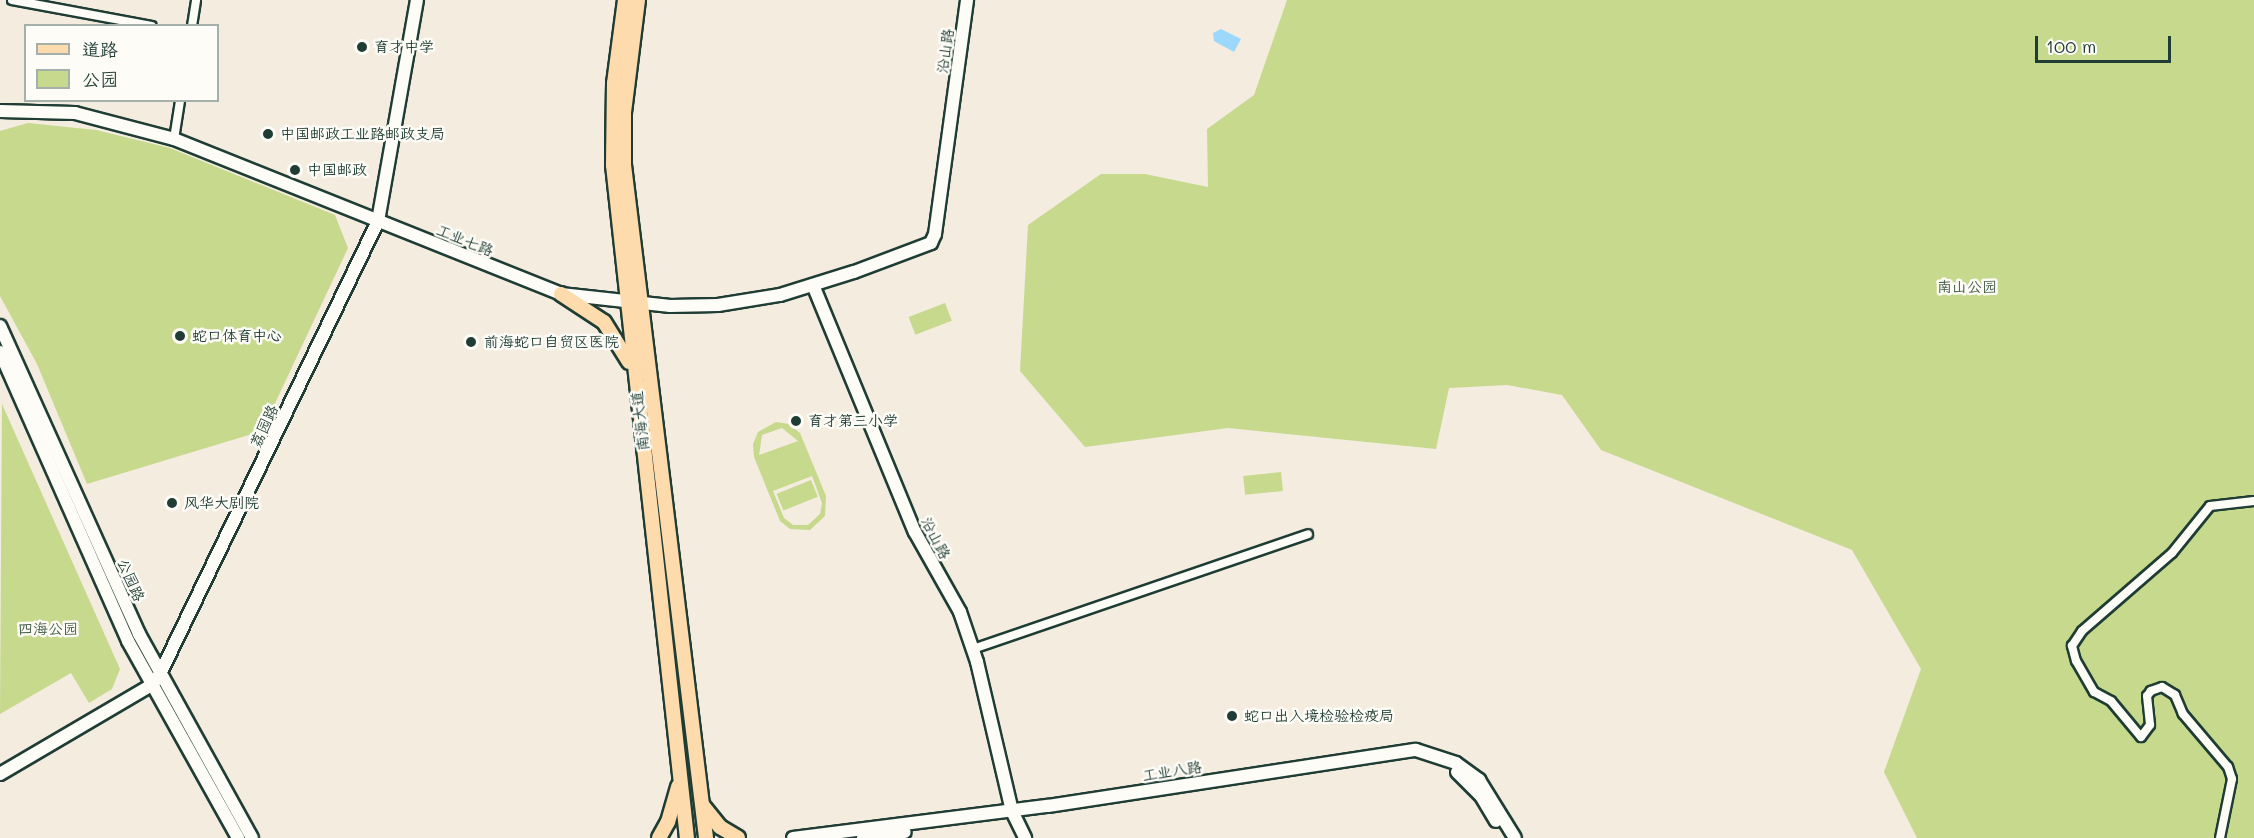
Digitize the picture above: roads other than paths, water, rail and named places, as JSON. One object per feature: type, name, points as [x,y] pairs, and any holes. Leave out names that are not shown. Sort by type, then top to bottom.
[{"type":"main road","name":"南海大道","points":[[625,0],[614,83],[612,138],[634,377],[687,838]]},
{"type":"main road","name":"南海大道","points":[[638,0],[623,137],[706,838]]},
{"type":"main road","points":[[561,294],[604,322],[627,356],[634,377]]},
{"type":"main road","points":[[659,838],[668,822],[680,776]]},
{"type":"main road","points":[[701,801],[714,821],[738,838]]},
{"type":"street","points":[[12,0],[141,24]]},
{"type":"street","points":[[192,24],[196,0]]},
{"type":"street","name":"荔园路","points":[[0,774],[152,685],[160,674],[378,221],[417,0]]},
{"type":"street","name":"沿山路","points":[[927,245],[935,234],[967,0]]},
{"type":"street","points":[[174,139],[180,102]]},
{"type":"street","name":"工业七路","points":[[0,111],[75,113],[174,139],[561,294],[641,304],[718,305],[760,299],[813,285],[927,245]]},
{"type":"street","name":"沿山路","points":[[813,285],[915,532],[960,612],[973,649],[1014,814],[1025,838]]},
{"type":"street","name":"公园路","points":[[0,327],[160,674],[252,838]]},
{"type":"street","name":"公园路","points":[[0,352],[122,626],[152,685],[238,838]]},
{"type":"street","points":[[2220,838],[2232,780],[2228,767],[2183,714],[2175,695],[2162,687],[2151,691],[2147,696],[2150,725],[2148,732],[2141,737],[2111,701],[2094,692],[2076,661],[2073,646],[2082,631],[2172,553],[2210,506],[2254,501]]},
{"type":"street","points":[[973,649],[1308,534]]},
{"type":"street","name":"工业八路","points":[[863,838],[1416,750],[1456,763],[1479,780],[1515,838]]},
{"type":"street","name":"工业八路","points":[[793,838],[1014,814],[1416,758],[1438,763],[1463,777],[1481,796],[1505,838]]},
{"type":"water","points":[[1221,29],[1241,39],[1234,52],[1214,41],[1213,33]]},
{"type":"place","name":"育才中学","points":[[362,47]]},
{"type":"place","name":"中国邮政工业路邮政支局","points":[[268,134]]},
{"type":"place","name":"中国邮政","points":[[295,170]]},
{"type":"place","name":"蛇口体育中心","points":[[180,336]]},
{"type":"place","name":"前海蛇口自贸区医院","points":[[471,342]]},
{"type":"place","name":"育才第三小学","points":[[796,421]]},
{"type":"place","name":"风华大剧院","points":[[172,503]]},
{"type":"place","name":"蛇口出入境检验检疫局","points":[[1232,716]]},
{"type":"park label","name":"南山公园","points":[[1967,287]]},
{"type":"park label","name":"四海公园","points":[[48,629]]}]
